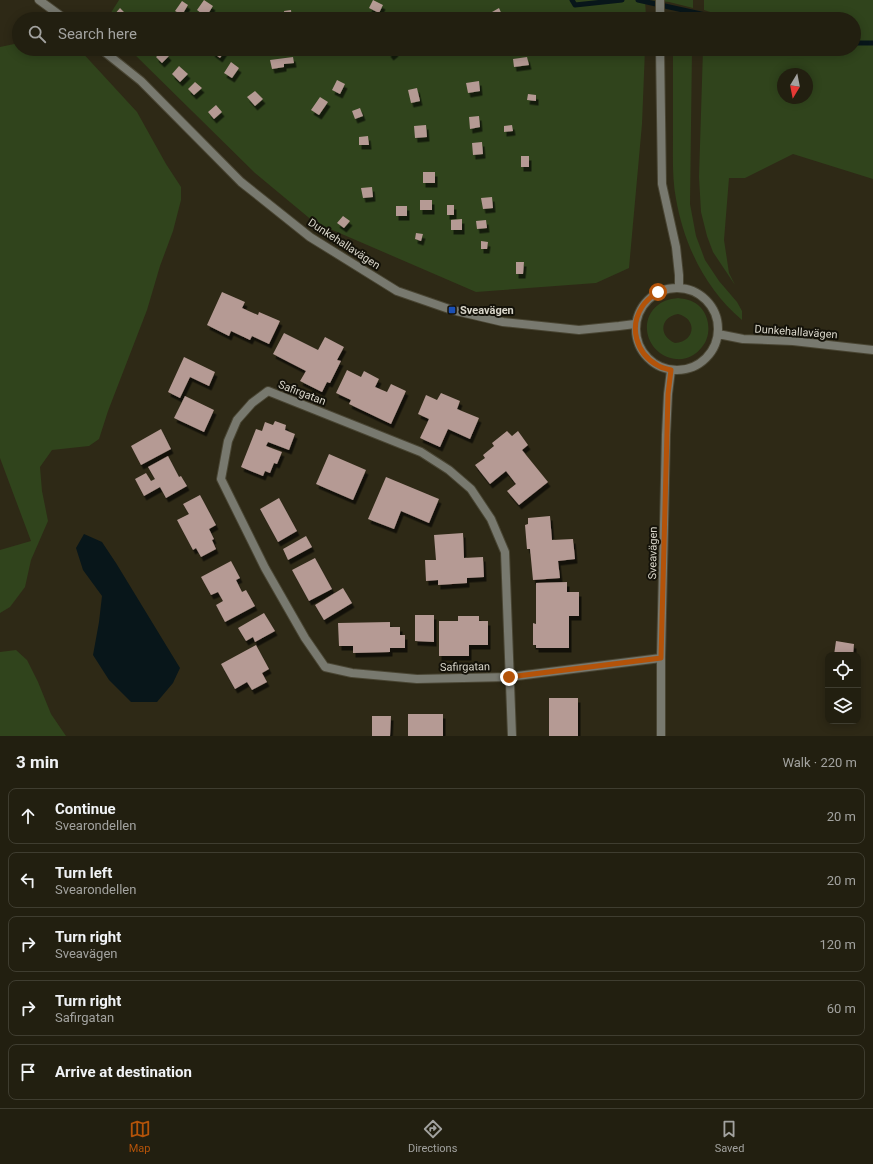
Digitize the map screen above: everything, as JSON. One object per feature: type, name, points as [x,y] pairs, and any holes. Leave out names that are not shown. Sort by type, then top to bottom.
[{"type":"street","points":[[39,0],[55,12]]},
{"type":"street","points":[[660,0],[660,12]]},
{"type":"street","name":"Dunkehallavägen","points":[[110,56],[140,81],[241,182],[310,237],[397,291],[452,310],[503,322],[579,330],[635,324]]},
{"type":"street","points":[[660,56],[662,184],[676,247],[679,288]]},
{"type":"street","points":[[679,288],[696,293],[709,304],[715,313],[718,323],[718,334],[711,353],[704,360],[694,367],[683,370],[671,370],[658,366],[646,358],[639,347],[635,336],[635,324],[642,306],[649,298],[658,292],[679,288]]},
{"type":"street","name":"Dunkehallavägen","points":[[718,334],[744,340],[793,341],[873,350]]},
{"type":"street","name":"Sveavägen","points":[[661,736],[661,658],[668,394],[671,370]]},
{"type":"street","name":"Safirgatan","points":[[509,677],[505,552],[491,518],[471,489],[449,470],[421,452],[268,391],[252,403],[237,420],[228,441],[221,479],[265,568],[305,638],[325,667],[352,673],[417,679],[509,677],[661,658]]},
{"type":"street","points":[[509,677],[512,736]]},
{"type":"green space","points":[[119,0],[645,0],[646,12],[111,12]]},
{"type":"green space","points":[[651,0],[693,0],[693,8],[669,2]]},
{"type":"green space","points":[[704,0],[873,0],[873,179],[793,154],[745,178],[729,178],[724,240],[729,273],[735,285],[713,252],[701,212],[699,177],[703,56],[861,56],[861,12],[710,12],[704,10]]},
{"type":"green space","points":[[12,44],[12,56],[85,56],[137,112],[166,164],[181,187],[181,200],[173,231],[160,266],[147,310],[108,411],[99,439],[89,446],[52,450],[40,467],[42,491],[48,521],[31,560],[25,587],[10,607],[0,613],[0,550],[31,541],[0,458],[0,47]]},
{"type":"green space","points":[[136,56],[645,56],[642,124],[629,268],[596,283],[476,292],[314,222],[255,173]]},
{"type":"green space","points":[[673,56],[692,56],[690,204],[696,236],[705,260],[719,281],[737,302],[742,311],[742,320],[729,308],[707,281],[691,250],[680,216],[675,191],[673,159]]},
{"type":"green space","points":[[678,298],[688,300],[698,305],[705,314],[708,325],[707,337],[702,347],[691,356],[684,359],[667,357],[659,352],[653,346],[647,329],[651,312],[658,305],[668,300]],"holes":[[[678,314],[689,320],[692,330],[687,339],[682,342],[675,343],[666,336],[663,327],[672,316]]]},
{"type":"green space","points":[[16,650],[27,660],[51,714],[66,736],[0,736],[0,652]]},
{"type":"shaded area","points":[[84,534],[102,542],[180,668],[173,683],[157,702],[131,702],[109,680],[93,655],[102,596],[83,570],[76,548]]},
{"type":"building","points":[[204,0],[213,6],[209,12],[200,12],[197,10]]},
{"type":"building","points":[[373,0],[383,5],[380,12],[369,8]]},
{"type":"building","points":[[182,1],[188,5],[184,12],[175,11]]},
{"type":"building","points":[[120,8],[124,12],[117,12]]},
{"type":"building","points":[[499,8],[501,12],[492,12]]},
{"type":"building","points":[[291,10],[291,12],[284,12]]},
{"type":"building","points":[[157,56],[169,56],[162,63],[156,57]]},
{"type":"building","points":[[293,57],[294,63],[284,64],[284,67],[272,69],[270,60]]},
{"type":"building","points":[[527,57],[529,65],[514,67],[513,59]]},
{"type":"building","points":[[231,62],[239,68],[232,78],[224,73]]},
{"type":"building","points":[[179,66],[188,74],[180,82],[172,74]]},
{"type":"building","points":[[337,80],[345,84],[340,94],[332,90]]},
{"type":"building","points":[[479,81],[480,91],[468,93],[466,83]]},
{"type":"building","points":[[195,82],[202,88],[194,95],[188,89]]},
{"type":"building","points":[[417,88],[420,101],[411,103],[408,90]]},
{"type":"building","points":[[255,91],[263,99],[255,106],[247,97]]},
{"type":"building","points":[[528,94],[536,95],[536,101],[527,100]]},
{"type":"building","points":[[320,97],[328,102],[319,115],[311,110]]},
{"type":"building","points":[[216,105],[222,112],[214,119],[208,112]]},
{"type":"building","points":[[360,108],[363,116],[355,119],[352,111]]},
{"type":"building","points":[[479,116],[480,127],[470,129],[469,117]]},
{"type":"building","points":[[426,125],[427,137],[415,138],[414,126]]},
{"type":"building","points":[[512,125],[513,131],[504,132],[504,126]]},
{"type":"building","points":[[368,136],[369,145],[359,145],[359,137]]},
{"type":"building","points":[[482,142],[483,154],[473,155],[472,143]]},
{"type":"building","points":[[521,156],[529,156],[529,167],[521,167]]},
{"type":"building","points":[[423,172],[435,172],[435,183],[423,183]]},
{"type":"building","points":[[372,187],[373,197],[363,198],[361,188]]},
{"type":"building","points":[[492,197],[493,208],[483,209],[481,198]]},
{"type":"building","points":[[420,200],[432,200],[432,210],[420,210]]},
{"type":"building","points":[[447,205],[454,205],[454,215],[447,215]]},
{"type":"building","points":[[396,206],[407,206],[407,216],[396,216]]},
{"type":"building","points":[[343,216],[350,221],[344,228],[337,223]]},
{"type":"building","points":[[462,219],[462,230],[451,230],[451,220]]},
{"type":"building","points":[[486,220],[487,228],[477,229],[476,221]]},
{"type":"building","points":[[416,233],[423,234],[421,241],[415,239]]},
{"type":"building","points":[[481,241],[488,242],[487,249],[481,249]]},
{"type":"building","points":[[516,262],[524,262],[523,274],[516,274]]},
{"type":"building","points":[[222,292],[245,302],[242,308],[258,315],[259,312],[280,321],[269,344],[252,336],[250,340],[231,331],[229,336],[207,325]]},
{"type":"building","points":[[284,333],[318,350],[325,337],[344,347],[337,360],[341,361],[330,383],[327,382],[322,392],[300,381],[306,371],[273,354]]},
{"type":"building","points":[[184,357],[215,372],[209,386],[190,377],[180,398],[168,392]]},
{"type":"building","points":[[347,370],[361,377],[364,371],[379,379],[375,387],[387,392],[391,384],[406,391],[391,424],[349,404],[351,400],[336,393]]},
{"type":"building","points":[[441,393],[460,401],[457,409],[479,418],[470,439],[448,429],[440,447],[420,438],[429,419],[418,414],[426,395],[437,400]]},
{"type":"building","points":[[185,396],[214,410],[204,432],[174,418]]},
{"type":"building","points":[[275,421],[286,425],[285,430],[295,434],[289,450],[268,442],[266,446],[282,452],[277,464],[274,463],[270,473],[265,471],[263,476],[241,467],[256,429],[262,431],[265,422],[273,425]]},
{"type":"building","points":[[161,429],[171,449],[141,465],[131,446]]},
{"type":"building","points":[[507,431],[512,436],[518,431],[528,445],[522,450],[548,482],[519,505],[507,491],[516,484],[506,471],[490,484],[475,465],[485,458],[483,455],[494,446],[492,443]]},
{"type":"building","points":[[329,454],[366,470],[353,500],[316,484]]},
{"type":"building","points":[[168,456],[179,477],[181,476],[187,486],[166,498],[160,487],[144,496],[135,479],[146,473],[151,481],[155,479],[148,467]]},
{"type":"building","points":[[386,477],[439,499],[429,523],[401,511],[394,529],[368,519]]},
{"type":"building","points":[[200,495],[216,525],[209,529],[214,539],[212,540],[216,549],[201,557],[196,548],[193,550],[177,520],[189,514],[183,504]]},
{"type":"building","points":[[279,498],[297,531],[278,542],[260,509]]},
{"type":"building","points":[[550,516],[552,540],[573,539],[575,559],[558,561],[560,578],[533,580],[530,549],[527,549],[525,525],[528,524],[528,518]]},
{"type":"building","points":[[463,533],[464,558],[483,557],[484,577],[467,578],[467,583],[438,585],[438,580],[426,581],[425,560],[436,560],[434,535]]},
{"type":"building","points":[[306,536],[312,547],[288,560],[283,549]]},
{"type":"building","points":[[315,558],[332,589],[309,601],[292,570]]},
{"type":"building","points":[[231,561],[240,578],[236,580],[242,592],[246,590],[255,606],[225,622],[216,605],[223,601],[218,592],[211,595],[201,577]]},
{"type":"building","points":[[567,582],[567,592],[579,592],[579,616],[569,616],[569,648],[536,648],[536,645],[533,645],[533,623],[536,624],[536,583]]},
{"type":"building","points":[[343,588],[352,603],[324,620],[315,605]]},
{"type":"building","points":[[264,613],[275,631],[255,642],[253,637],[246,641],[238,628]]},
{"type":"building","points":[[415,615],[434,615],[434,642],[415,641]]},
{"type":"building","points":[[458,616],[479,616],[479,621],[488,621],[488,645],[469,645],[469,656],[439,656],[439,621],[458,621]]},
{"type":"building","points":[[390,622],[390,627],[400,627],[400,635],[405,635],[405,648],[390,648],[390,652],[353,653],[353,646],[339,646],[338,623]]},
{"type":"building","points":[[836,641],[854,644],[853,652],[834,652]]},
{"type":"building","points":[[256,645],[269,669],[262,673],[267,682],[252,690],[247,682],[235,689],[221,664]]},
{"type":"building","points":[[549,698],[578,698],[578,736],[549,736]]},
{"type":"building","points":[[408,714],[443,714],[443,736],[408,736]]},
{"type":"building","points":[[372,716],[391,716],[390,736],[372,736]]},
{"type":"waterway","points":[[572,0],[575,5],[622,0]]},
{"type":"waterway","points":[[638,0],[692,12]]},
{"type":"waterway","points":[[861,43],[873,43]]},
{"type":"place","name":"Sveavägen","points":[[452,310]]},
{"type":"route","points":[[509,677],[661,658],[668,394],[671,370],[658,366],[646,358],[639,347],[635,336],[635,324],[642,306],[649,298],[658,292]]}]
